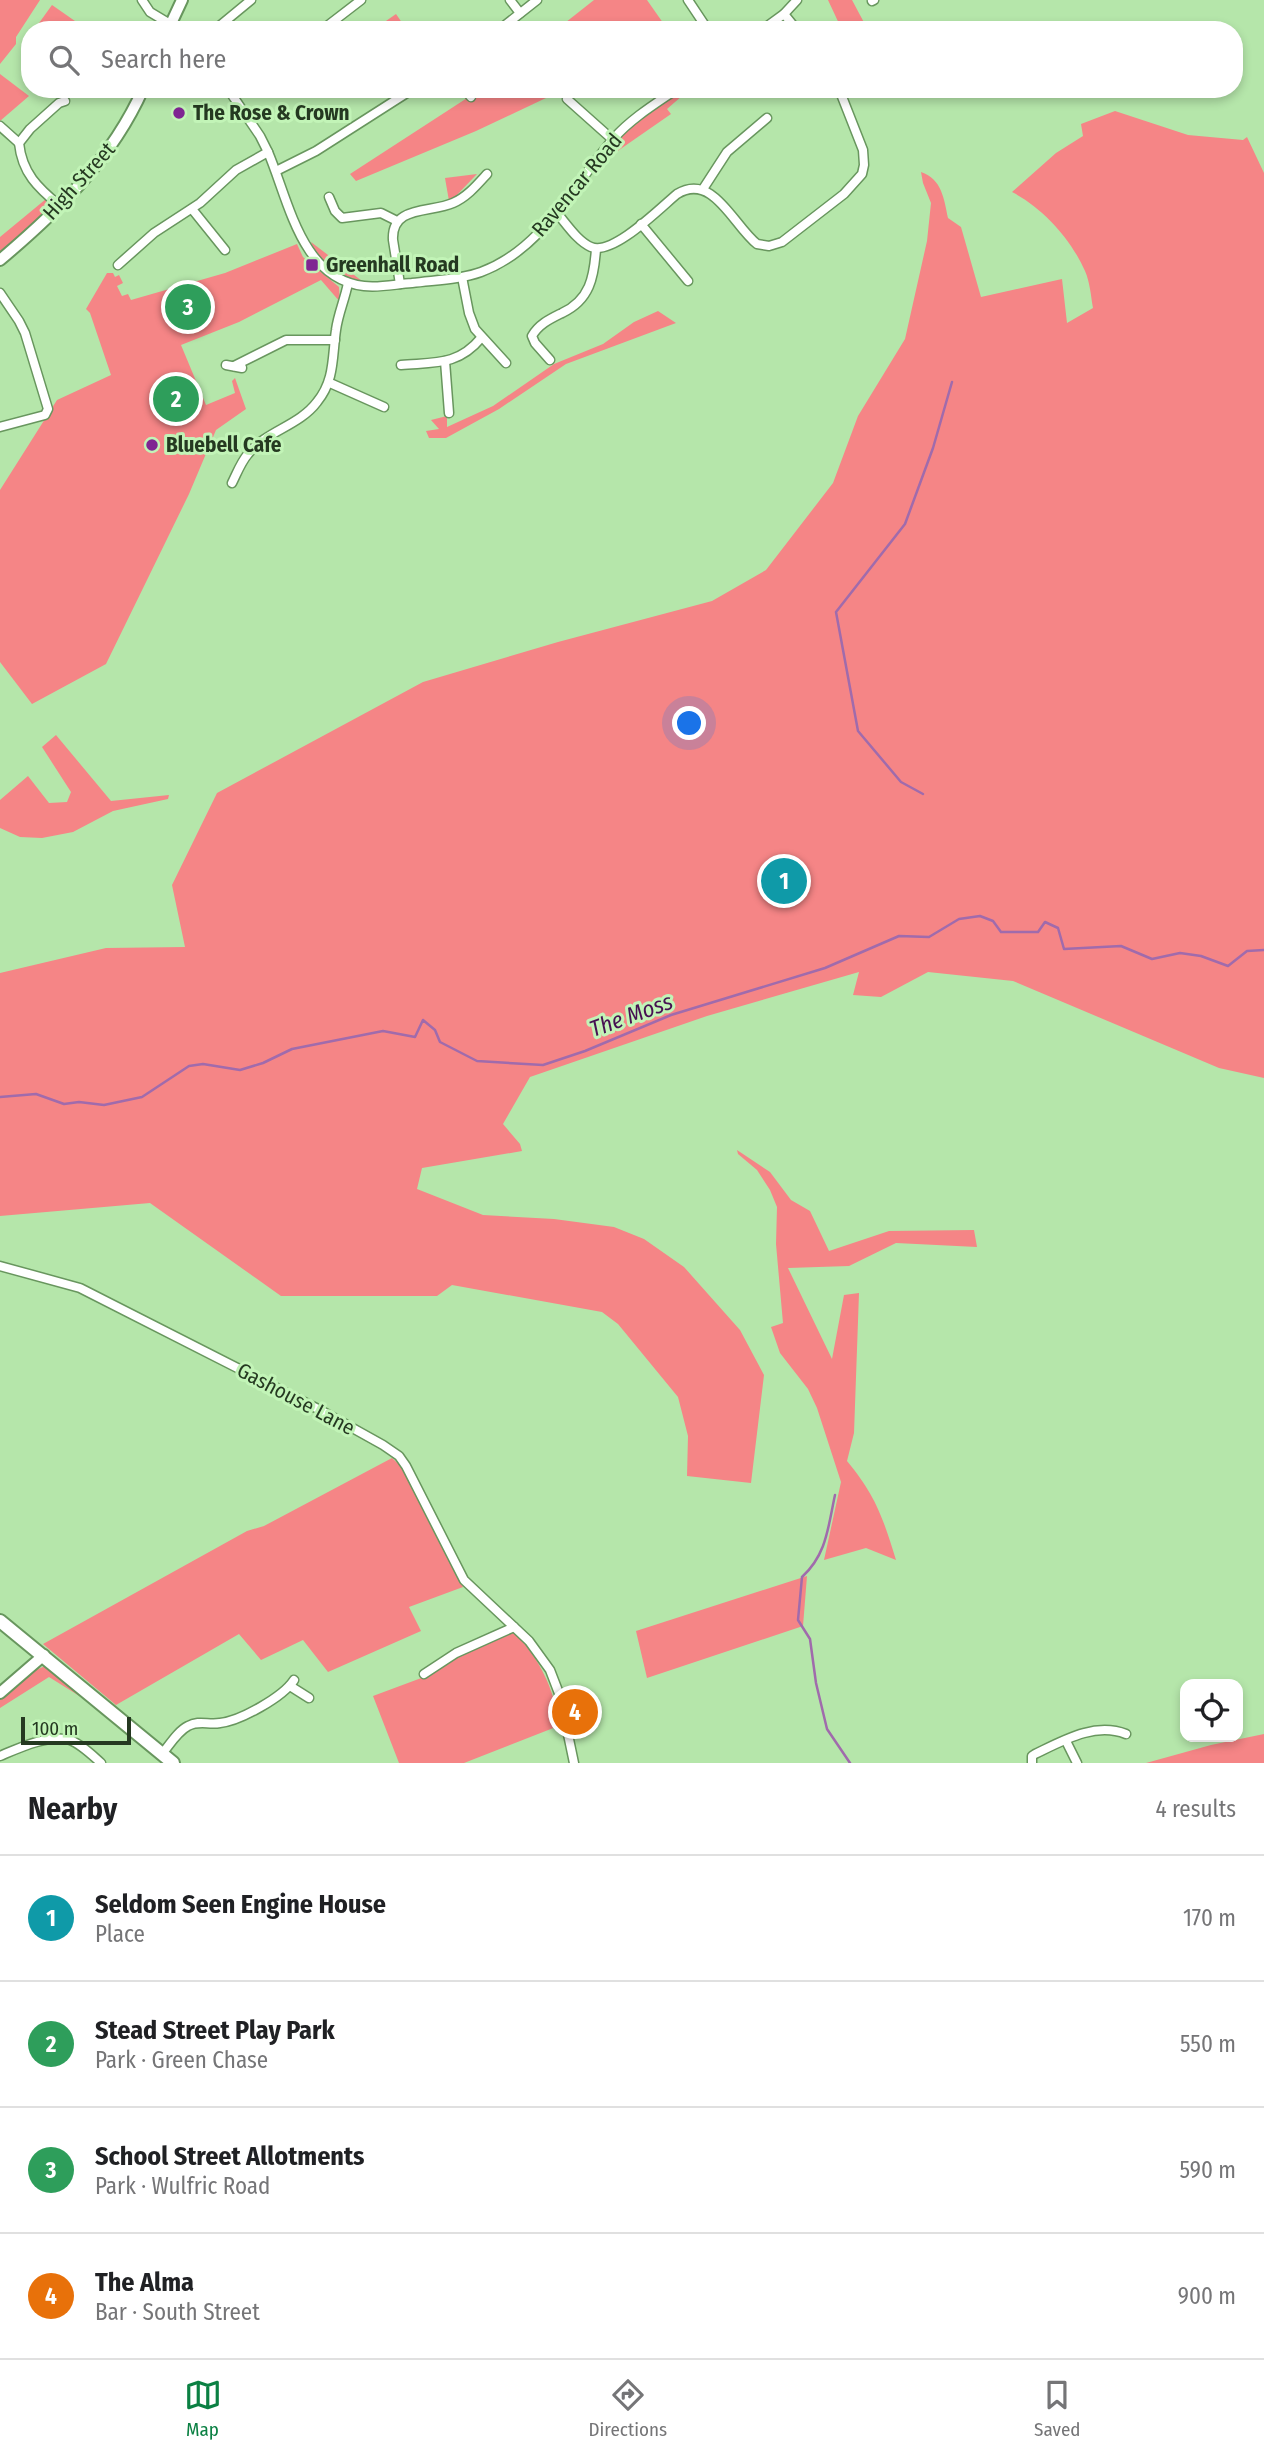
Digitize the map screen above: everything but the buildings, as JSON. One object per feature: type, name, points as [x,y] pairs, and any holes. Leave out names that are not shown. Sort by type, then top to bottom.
[{"type":"main road","points":[[172,21],[182,0]]},
{"type":"main road","name":"High Street","points":[[0,260],[60,206],[105,156],[138,98]]},
{"type":"main road","points":[[0,1621],[173,1763]]},
{"type":"main road","points":[[0,1693],[44,1655]]},
{"type":"street","points":[[226,21],[251,0]]},
{"type":"street","points":[[334,21],[361,0]]},
{"type":"street","points":[[510,0],[520,13]]},
{"type":"street","points":[[510,21],[537,0]]},
{"type":"street","points":[[688,0],[702,21]]},
{"type":"street","points":[[774,21],[797,0]]},
{"type":"street","points":[[143,2],[161,21]]},
{"type":"street","points":[[784,14],[790,21]]},
{"type":"street","points":[[232,483],[247,454],[309,412],[330,383],[335,340],[348,283],[330,274],[309,253],[268,152],[234,98]]},
{"type":"street","points":[[276,171],[316,151],[399,98]]},
{"type":"street","name":"Ravencar Road","points":[[348,283],[368,287],[462,276],[480,272],[514,254],[536,237],[613,140],[631,122],[664,98]]},
{"type":"street","points":[[556,212],[584,243],[597,249],[616,243],[684,190],[703,189],[713,195],[757,244],[769,246],[782,242],[844,194],[862,173],[863,150],[843,98]]},
{"type":"street","points":[[566,99],[613,140]]},
{"type":"street","points":[[19,143],[30,128],[65,101]]},
{"type":"street","points":[[703,189],[727,152],[767,118]]},
{"type":"street","points":[[0,126],[19,143],[22,162],[32,180],[60,206]]},
{"type":"street","points":[[118,265],[155,233],[192,209],[236,170],[268,152]]},
{"type":"street","points":[[400,284],[392,233],[397,221],[408,213],[454,203],[471,192],[487,174]]},
{"type":"street","points":[[329,197],[335,211],[342,218],[381,213],[397,221]]},
{"type":"street","points":[[192,209],[220,249]]},
{"type":"street","points":[[641,224],[689,281]]},
{"type":"street","points":[[550,360],[532,336],[541,325],[586,294],[594,275],[597,249]]},
{"type":"street","points":[[462,276],[471,323],[481,338],[497,351],[506,363]]},
{"type":"street","points":[[0,293],[25,333],[48,409],[45,415],[0,427]]},
{"type":"street","points":[[404,362],[445,361],[465,354],[481,338]]},
{"type":"street","points":[[234,366],[286,340],[335,340]]},
{"type":"street","points":[[445,361],[449,413]]},
{"type":"street","points":[[330,383],[384,407]]},
{"type":"street","name":"Gashouse Lane","points":[[0,1266],[80,1288],[322,1411],[383,1445],[407,1466],[464,1580],[529,1641],[550,1670],[575,1763]]},
{"type":"street","points":[[424,1674],[456,1653],[514,1626]]},
{"type":"street","points":[[162,1754],[183,1729],[191,1724],[220,1724],[254,1712],[292,1683],[309,1698]]},
{"type":"street","points":[[1032,1763],[1032,1756],[1035,1754],[1097,1729],[1126,1734]]},
{"type":"street","points":[[0,1756],[26,1746],[60,1739],[80,1746],[101,1763]]},
{"type":"street","points":[[1066,1741],[1077,1763]]},
{"type":"shaded area","points":[[0,0],[40,0],[26,21],[21,21],[16,44],[0,64]]},
{"type":"shaded area","points":[[594,0],[647,0],[662,21],[567,21]]},
{"type":"shaded area","points":[[828,0],[852,0],[863,21],[838,21]]},
{"type":"shaded area","points":[[52,5],[75,21],[40,21]]},
{"type":"shaded area","points":[[396,14],[401,21],[386,21]]},
{"type":"shaded area","points":[[0,74],[21,90],[21,98],[27,98],[0,121]]},
{"type":"shaded area","points":[[467,98],[546,98],[476,131],[356,181],[350,174]]},
{"type":"shaded area","points":[[672,98],[680,98],[667,109],[671,114],[609,157],[620,138]]},
{"type":"shaded area","points":[[1115,111],[1188,135],[1243,140],[1247,137],[1264,173],[1264,1078],[1219,1068],[1013,981],[928,972],[881,997],[853,995],[859,972],[707,1016],[530,1077],[503,1124],[520,1144],[522,1151],[422,1168],[417,1189],[483,1215],[554,1219],[614,1227],[644,1239],[684,1267],[740,1330],[764,1375],[751,1483],[687,1476],[688,1436],[678,1397],[618,1324],[602,1312],[452,1285],[437,1296],[281,1296],[150,1203],[0,1216],[0,973],[106,948],[185,947],[172,885],[217,793],[423,682],[712,601],[766,570],[833,483],[858,416],[905,339],[927,241],[931,203],[921,172],[934,179],[943,197],[948,218],[961,227],[981,297],[1062,279],[1067,323],[1093,308],[1085,271],[1072,247],[1055,226],[1035,207],[1012,192],[1056,153],[1083,136],[1081,124]]},
{"type":"shaded area","points":[[477,174],[453,199],[449,201],[445,178]]},
{"type":"shaded area","points":[[46,199],[48,207],[43,215],[0,253],[0,237]]},
{"type":"shaded area","points":[[311,242],[362,281],[345,277],[331,269],[319,257]]},
{"type":"shaded area","points":[[297,244],[303,257],[339,287],[340,302],[321,280],[239,322],[181,345],[206,405],[235,393],[232,381],[235,378],[246,409],[216,430],[189,494],[106,664],[32,704],[0,662],[0,490],[57,400],[111,375],[90,313],[86,309],[107,273],[113,273],[115,277],[119,275],[123,283],[117,286],[122,296],[128,294],[131,300],[225,273]]},
{"type":"shaded area","points":[[658,311],[676,323],[566,364],[499,409],[446,438],[429,438],[426,431],[439,429],[431,420],[447,416],[447,427],[493,406],[554,364],[603,344],[634,322]]},
{"type":"shaded area","points":[[56,735],[111,801],[169,795],[168,799],[113,811],[73,832],[42,838],[20,837],[0,828],[0,800],[28,776],[49,803],[67,802],[71,792],[42,747]]},
{"type":"shaded area","points":[[737,1150],[770,1172],[791,1200],[810,1211],[829,1251],[889,1231],[974,1230],[977,1247],[896,1243],[849,1266],[788,1268],[832,1359],[844,1295],[859,1293],[854,1433],[847,1461],[878,1508],[896,1560],[866,1548],[824,1560],[841,1482],[817,1408],[808,1389],[780,1353],[771,1327],[783,1323],[776,1244],[777,1207],[757,1170],[738,1154]]},
{"type":"shaded area","points":[[392,1458],[405,1470],[463,1587],[409,1607],[421,1631],[328,1672],[303,1640],[261,1660],[239,1634],[116,1705],[43,1644],[247,1531],[264,1526]]},
{"type":"shaded area","points":[[807,1576],[803,1626],[647,1678],[636,1631]]},
{"type":"shaded area","points":[[515,1630],[544,1675],[561,1725],[464,1763],[399,1763],[373,1696],[424,1677],[462,1654]]},
{"type":"shaded area","points":[[50,1666],[105,1712],[49,1677],[0,1708],[0,1700],[36,1670]]},
{"type":"shaded area","points":[[1264,1734],[1264,1763],[1146,1763],[1211,1745],[1243,1742],[1243,1738]]},
{"type":"waterway","points":[[923,794],[901,782],[858,731],[836,612],[905,524],[933,448],[952,382]]},
{"type":"waterway","name":"The Moss","points":[[0,1097],[36,1094],[64,1104],[79,1102],[104,1105],[142,1097],[189,1066],[203,1064],[240,1070],[263,1063],[292,1049],[383,1031],[415,1037],[423,1020],[435,1030],[440,1042],[477,1061],[543,1065],[585,1051],[671,1015],[825,968],[899,936],[929,937],[959,919],[980,916],[993,921],[1001,932],[1038,932],[1045,922],[1058,928],[1064,949],[1121,946],[1152,959],[1180,953],[1201,956],[1228,966],[1247,951],[1264,950]]},
{"type":"waterway","points":[[835,1495],[822,1549],[802,1577],[798,1620],[810,1639],[816,1683],[827,1729],[850,1763]]},
{"type":"place","name":"The Rose & Crown","points":[[179,113]]},
{"type":"place","name":"Greenhall Road","points":[[312,265]]},
{"type":"place","name":"School Street Allotments","points":[[188,307]]},
{"type":"place","name":"Stead Street Play Park","points":[[176,399]]},
{"type":"place","name":"Bluebell Cafe","points":[[152,445]]},
{"type":"place","name":"Seldom Seen Engine House","points":[[784,881]]},
{"type":"place","name":"The Alma","points":[[575,1712]]}]
